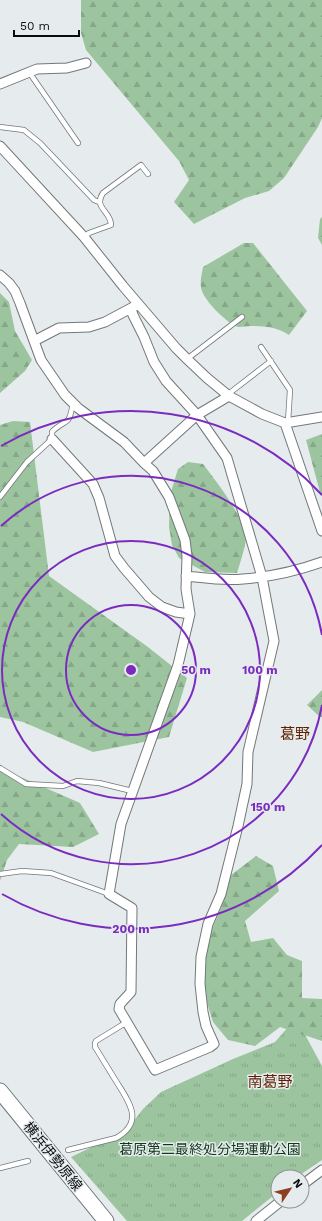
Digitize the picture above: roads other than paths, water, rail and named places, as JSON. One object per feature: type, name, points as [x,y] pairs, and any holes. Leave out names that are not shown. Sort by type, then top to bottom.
[{"type":"main road","name":"横浜伊勢原線","points":[[0,1091],[106,1221]]},
{"type":"main road","name":"横浜伊勢原線","points":[[0,1106],[93,1221]]},
{"type":"street","points":[[0,84],[38,69],[67,68],[86,63]]},
{"type":"street","points":[[0,146],[84,237],[123,286],[135,306],[154,362],[166,381],[197,415],[226,458],[262,577],[274,641],[248,752],[247,784],[238,826],[221,894],[208,924],[201,957],[200,984],[203,1012],[206,1026],[214,1044],[155,1070],[120,1009],[120,1004],[131,992],[132,908],[108,894],[121,824],[178,665],[190,614],[186,589],[188,556],[185,540],[176,513],[161,482],[153,470],[144,463],[124,442],[73,403],[65,395],[42,360],[14,291],[9,283],[0,275]]},
{"type":"street","points":[[34,341],[59,328],[89,327],[105,322],[135,306]]},
{"type":"street","points":[[135,306],[187,359],[228,395],[262,414],[287,423],[322,417]]},
{"type":"street","points":[[144,463],[197,415],[228,395]]},
{"type":"street","points":[[287,423],[322,531]]},
{"type":"street","points":[[52,439],[93,484],[99,498],[115,556],[124,568],[149,597],[162,607],[176,612],[190,614]]},
{"type":"street","points":[[186,576],[213,579],[262,577],[305,568],[322,562]]},
{"type":"street","points":[[310,1179],[322,1170]]},
{"type":"street","points":[[256,1221],[271,1209]]},
{"type":"lane","points":[[29,72],[78,143]]},
{"type":"lane","points":[[0,127],[24,130],[40,143],[94,200],[99,202],[111,220],[111,225],[89,233],[84,237]]},
{"type":"lane","points":[[99,202],[99,198],[103,193],[141,165],[148,174]]},
{"type":"lane","points":[[187,359],[242,317]]},
{"type":"lane","points":[[261,347],[290,390],[287,423]]},
{"type":"lane","points":[[228,395],[271,361]]},
{"type":"lane","points":[[0,497],[27,462],[52,439],[52,432],[57,426],[66,422],[69,418],[73,403]]},
{"type":"lane","points":[[0,768],[26,784],[63,786],[77,781],[99,783],[132,791]]},
{"type":"lane","points":[[0,874],[22,871],[51,873],[108,894]]},
{"type":"lane","points":[[68,1150],[116,1138],[129,1128],[132,1120],[132,1107],[95,1047],[96,1041],[127,1022]]},
{"type":"lane","points":[[0,1168],[28,1161]]},
{"type":"district","name":"葛野","points":[[295,734]]},
{"type":"district","name":"南葛野","points":[[270,1082]]},
{"type":"park label","name":"葛原第二最終処分場運動公園","points":[[210,1149]]}]
